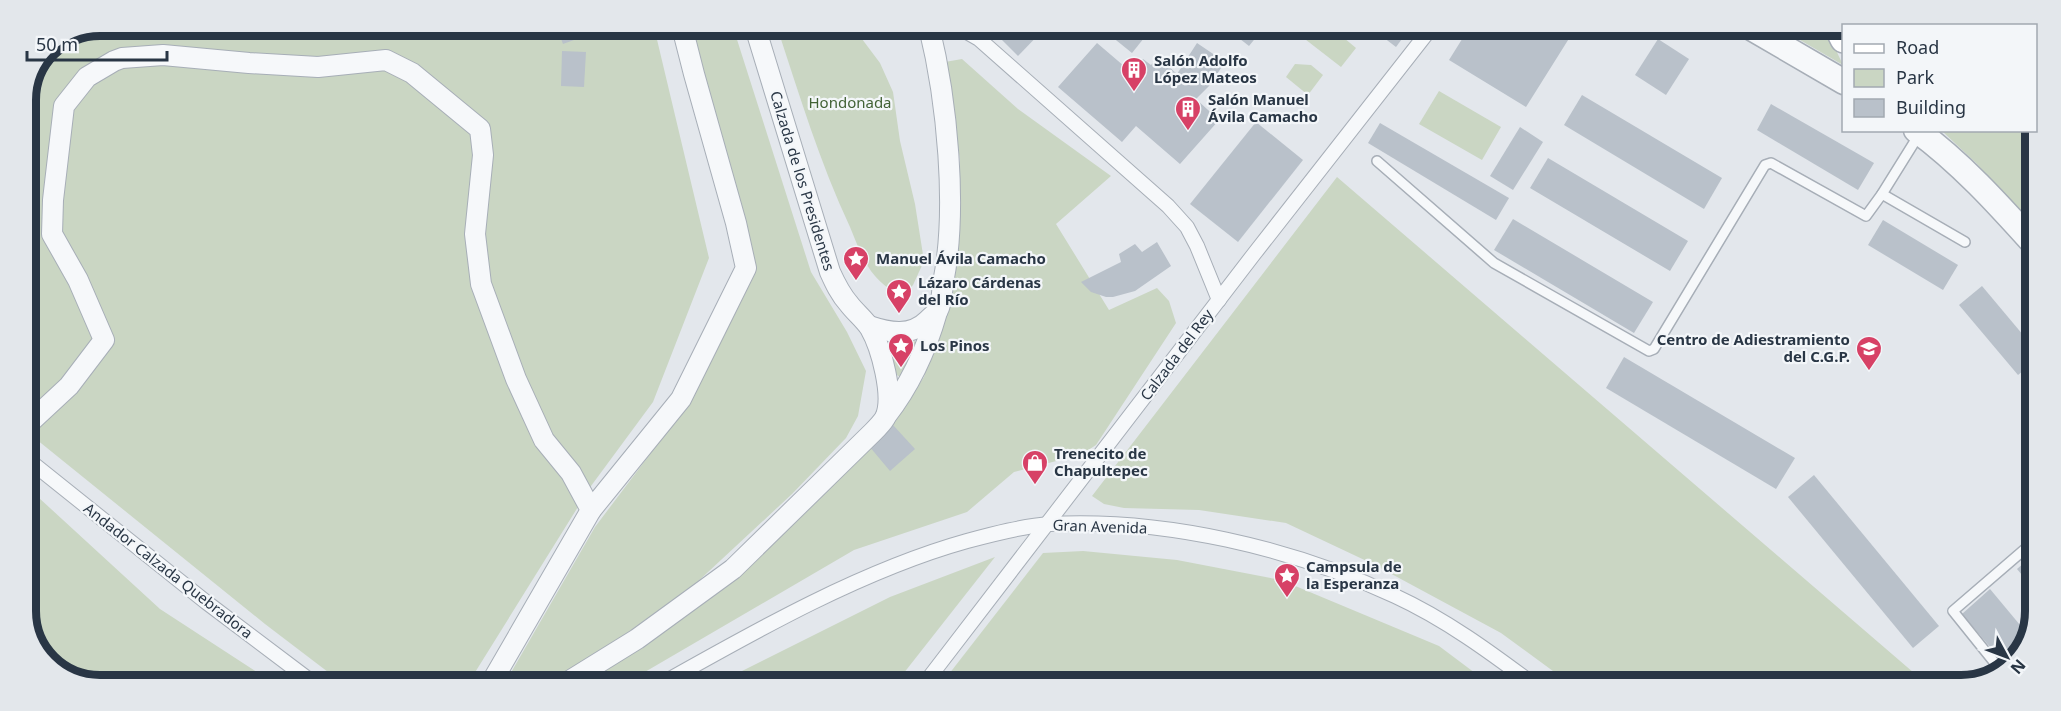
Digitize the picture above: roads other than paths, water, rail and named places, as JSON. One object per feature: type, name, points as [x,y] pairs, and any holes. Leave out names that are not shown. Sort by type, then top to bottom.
[{"type":"street","points":[[495,675],[591,510],[681,399],[746,268],[736,223],[684,36]]},
{"type":"street","name":"Calzada de los Presidentes","points":[[758,36],[830,272],[836,286],[868,326],[881,355],[888,398],[885,417]]},
{"type":"street","points":[[579,675],[637,639],[733,569],[873,432],[910,382],[921,360],[938,309],[945,276],[949,231],[949,167],[942,103],[931,36]]},
{"type":"street","points":[[974,36],[1168,206],[1186,227],[1197,246],[1219,300]]},
{"type":"street","name":"Calzada del Rey","points":[[931,675],[1425,36]]},
{"type":"street","points":[[1765,36],[1842,81]]},
{"type":"street","points":[[36,417],[69,386],[104,340],[78,280],[52,234],[53,200],[64,106],[87,77],[122,58],[163,55],[318,67],[386,60],[412,73],[480,129],[483,155],[475,234],[481,284],[516,379],[544,440],[571,472],[591,510]]},
{"type":"street","points":[[1918,132],[1981,187],[2025,234]]},
{"type":"street","points":[[868,326],[896,333],[911,332],[924,324],[938,309]]},
{"type":"street","name":"Andador Calzada Quebradora","points":[[36,466],[206,603],[303,675]]},
{"type":"street","name":"Gran Avenida","points":[[678,675],[805,607],[906,561],[968,541],[1049,524],[1155,528],[1231,540],[1285,554],[1396,596],[1460,631],[1520,675]]},
{"type":"lane","points":[[1377,161],[1494,263],[1649,351],[1654,349],[1765,165],[1771,163],[1866,216],[1882,194],[1918,132]]},
{"type":"lane","points":[[1882,194],[1965,242]]},
{"type":"lane","points":[[1996,665],[1953,611],[2025,549]]},
{"type":"place","name":"Salón Adolfo López Mateos","points":[[1134,93]]},
{"type":"place","name":"Salón Manuel Ávila Camacho","points":[[1188,132]]},
{"type":"place","name":"Manuel Ávila Camacho","points":[[856,282]]},
{"type":"place","name":"Lázaro Cárdenas del Río","points":[[899,315]]},
{"type":"place","name":"Los Pinos","points":[[901,369]]},
{"type":"place","name":"Centro de Adiestramiento del C.G.P.","points":[[1869,372]]},
{"type":"place","name":"Trenecito de Chapultepec","points":[[1035,486]]},
{"type":"place","name":"Campsula de la Esperanza","points":[[1287,599]]},
{"type":"park label","name":"Hondonada","points":[[850,103]]}]
